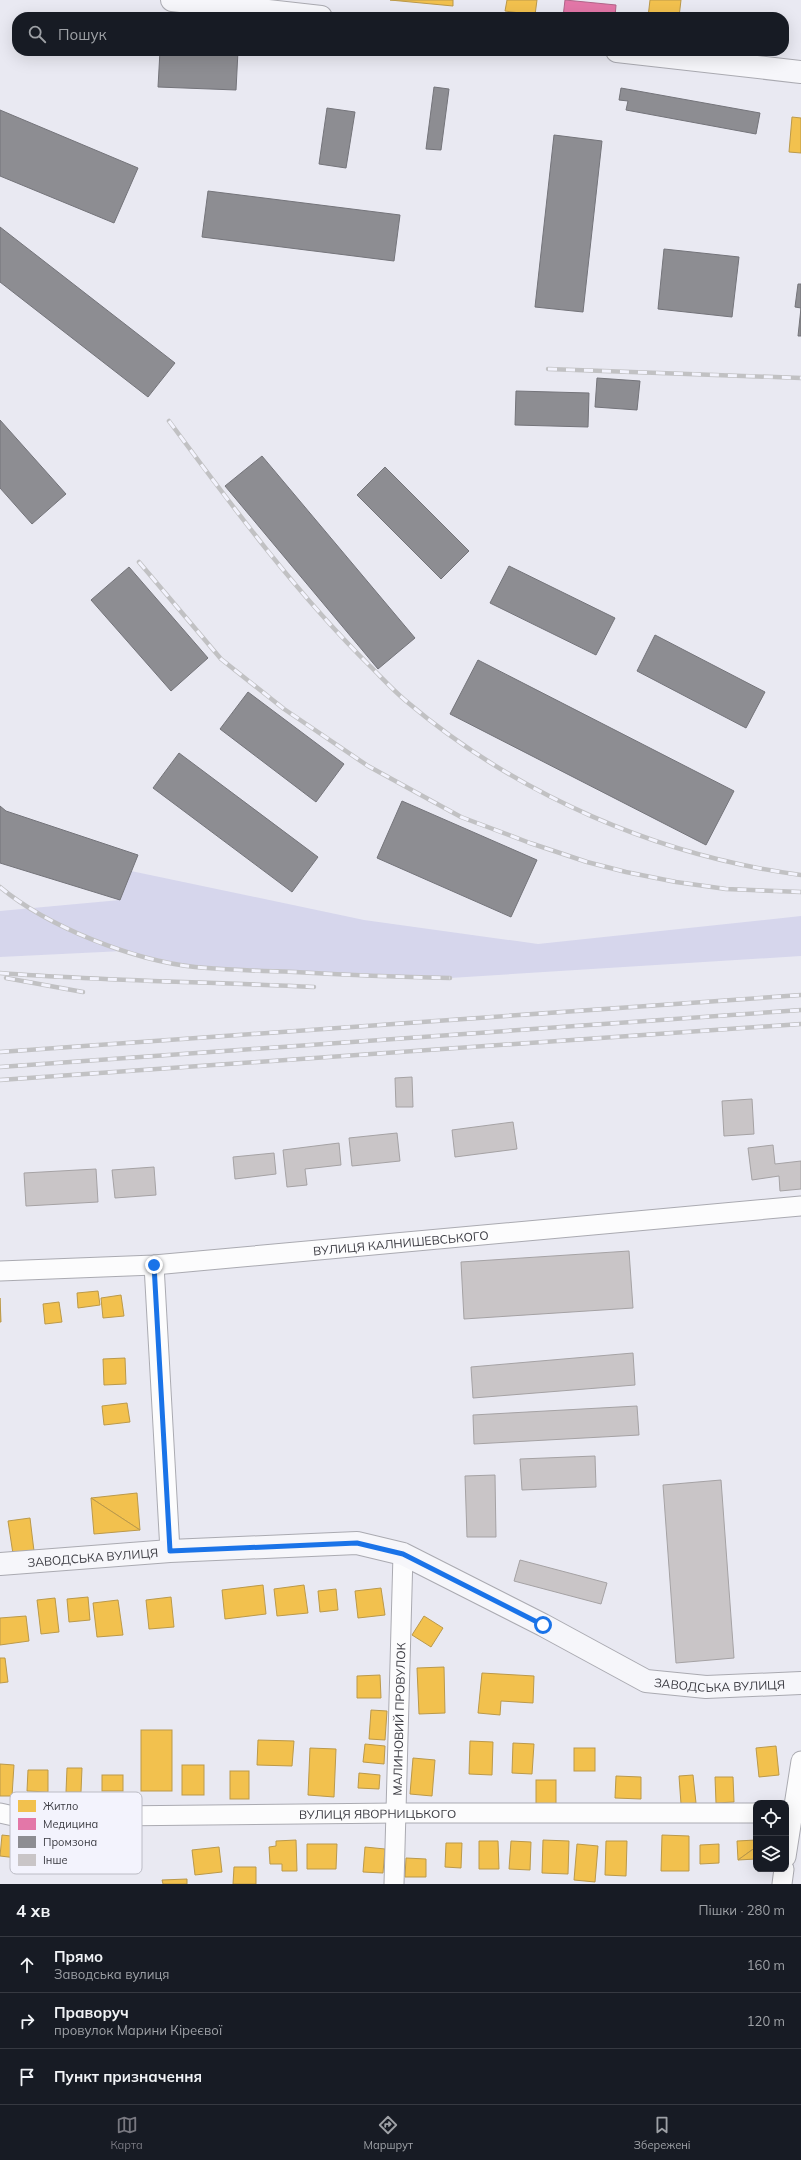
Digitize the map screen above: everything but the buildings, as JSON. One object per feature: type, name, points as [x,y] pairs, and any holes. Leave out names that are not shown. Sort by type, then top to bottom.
[{"type":"street","points":[[172,0],[277,12]]},
{"type":"street","points":[[662,56],[801,72]]},
{"type":"street","name":"ВУЛИЦЯ КАЛНИШЕВСЬКОГО","points":[[0,1271],[154,1265],[801,1206]]},
{"type":"street","points":[[154,1265],[170,1551]]},
{"type":"street","name":"ЗАВОДСЬКА ВУЛИЦЯ","points":[[0,1564],[170,1551],[357,1543],[403,1554],[543,1625],[646,1681],[706,1687],[801,1683]]},
{"type":"street","name":"МАЛИНОВИЙ ПРОВУЛОК","points":[[394,1884],[403,1554]]},
{"type":"street","points":[[789,1814],[801,1761]]},
{"type":"street","name":"ВУЛИЦЯ ЯВОРНИЦЬКОГО","points":[[0,1813],[10,1815]]},
{"type":"street","name":"ВУЛИЦЯ ЯВОРНИЦЬКОГО","points":[[142,1816],[397,1813],[753,1814]]},
{"type":"street","points":[[782,1884],[784,1872]]},
{"type":"shaded area","points":[[131,871],[364,920],[538,944],[801,916],[801,956],[450,978],[379,977],[193,966],[123,951],[0,957],[0,911],[120,900]]},
{"type":"railway","points":[[548,369],[801,378]]},
{"type":"railway","points":[[169,421],[241,517],[317,610],[397,693],[449,735],[494,765],[542,792],[592,816],[642,836],[695,853],[748,866],[801,875]]},
{"type":"railway","points":[[139,562],[221,659],[284,709],[368,766],[461,817],[530,843],[587,862],[626,872],[676,882],[726,889],[801,892]]},
{"type":"railway","points":[[0,887],[20,902],[66,928],[118,949],[171,963],[195,967],[232,970],[450,978]]},
{"type":"railway","points":[[0,973],[118,980],[314,987]]},
{"type":"railway","points":[[6,978],[83,992]]},
{"type":"railway","points":[[0,1052],[801,995]]},
{"type":"railway","points":[[0,1067],[801,1010]]},
{"type":"railway","points":[[0,1080],[801,1024]]},
{"type":"route","points":[[154,1265],[170,1551],[357,1543],[403,1554],[543,1625]]}]
